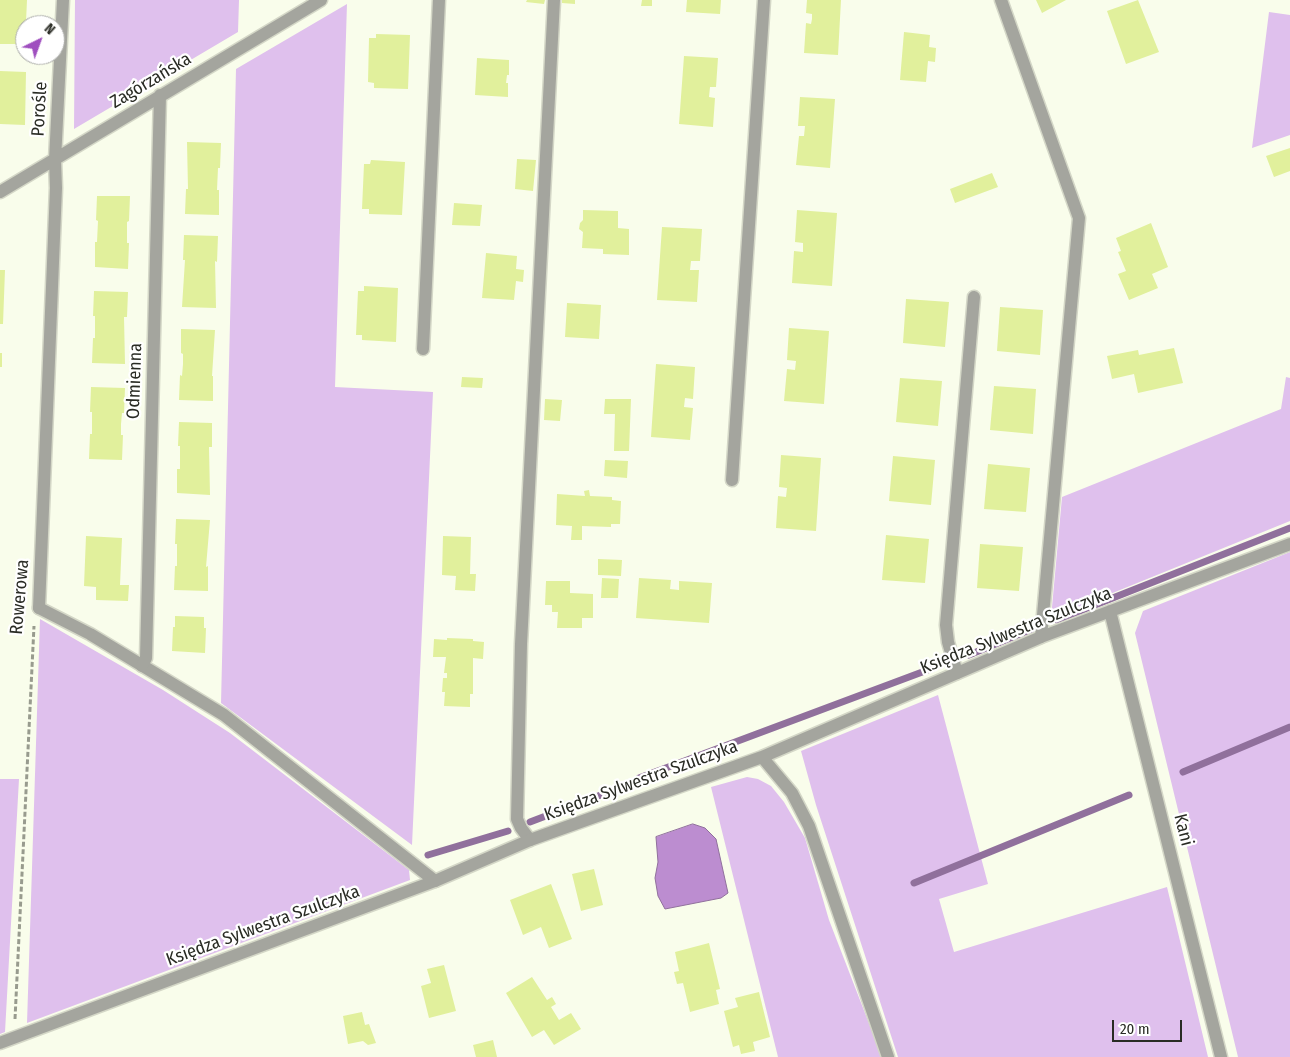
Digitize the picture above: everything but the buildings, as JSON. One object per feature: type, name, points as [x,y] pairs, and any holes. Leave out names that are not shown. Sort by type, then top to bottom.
[{"type":"street","name":"Porośle","points":[[56,160],[63,0]]},
{"type":"street","name":"Zagórzańska","points":[[0,192],[321,0]]},
{"type":"street","points":[[423,349],[439,0]]},
{"type":"street","points":[[530,840],[517,819],[521,644],[554,0]]},
{"type":"street","points":[[732,480],[764,0]]},
{"type":"street","points":[[1001,0],[1079,218],[1041,637]]},
{"type":"street","name":"Odmienna","points":[[142,666],[146,658],[160,95]]},
{"type":"street","name":"Rowerowa","points":[[39,608],[56,160]]},
{"type":"street","points":[[957,672],[948,642],[946,625],[974,297]]},
{"type":"street","name":"Księdza Sylwestra Szulczyka","points":[[0,1043],[434,881],[530,840],[762,757],[1041,637],[1290,544]]},
{"type":"street","points":[[39,608],[90,634],[224,715],[434,881]]},
{"type":"street","name":"Kani","points":[[1110,611],[1221,1057]]},
{"type":"street","points":[[762,757],[792,793],[810,826],[888,1057]]},
{"type":"path","name":"Rowerowa","points":[[14,1038],[34,622],[39,608]]},
{"type":"shaded area","points":[[75,0],[239,0],[238,32],[74,129]]},
{"type":"shaded area","points":[[347,4],[335,387],[433,392],[412,845],[221,703],[236,69]]},
{"type":"shaded area","points":[[1269,12],[1290,15],[1290,135],[1252,148]]},
{"type":"shaded area","points":[[1286,377],[1290,378],[1290,521],[1051,618],[1062,497],[1281,409]]},
{"type":"shaded area","points":[[1290,552],[1290,1057],[1238,1057],[1135,633],[1143,611]]},
{"type":"shaded area","points":[[40,619],[163,690],[230,733],[409,870],[410,880],[27,1023]]},
{"type":"shaded area","points":[[938,695],[988,884],[939,899],[954,952],[1167,887],[1208,1057],[898,1057],[816,805],[801,751]]},
{"type":"shaded area","points":[[747,777],[758,779],[771,786],[784,802],[805,838],[829,920],[882,1057],[778,1057],[711,787]]},
{"type":"shaded area","points":[[0,779],[19,779],[5,1032],[0,1034]]},
{"type":"shaded area","points":[[693,824],[705,828],[716,839],[728,893],[721,898],[665,909],[658,896],[655,878],[658,862],[656,837]]},
{"type":"waterway","points":[[1057,620],[1290,528]]},
{"type":"waterway","points":[[969,655],[1032,629]]},
{"type":"waterway","points":[[639,778],[933,668]]},
{"type":"waterway","points":[[1183,772],[1290,727]]},
{"type":"waterway","points":[[530,822],[606,793]]},
{"type":"waterway","points":[[914,883],[1129,795]]},
{"type":"waterway","points":[[428,855],[508,831]]}]
